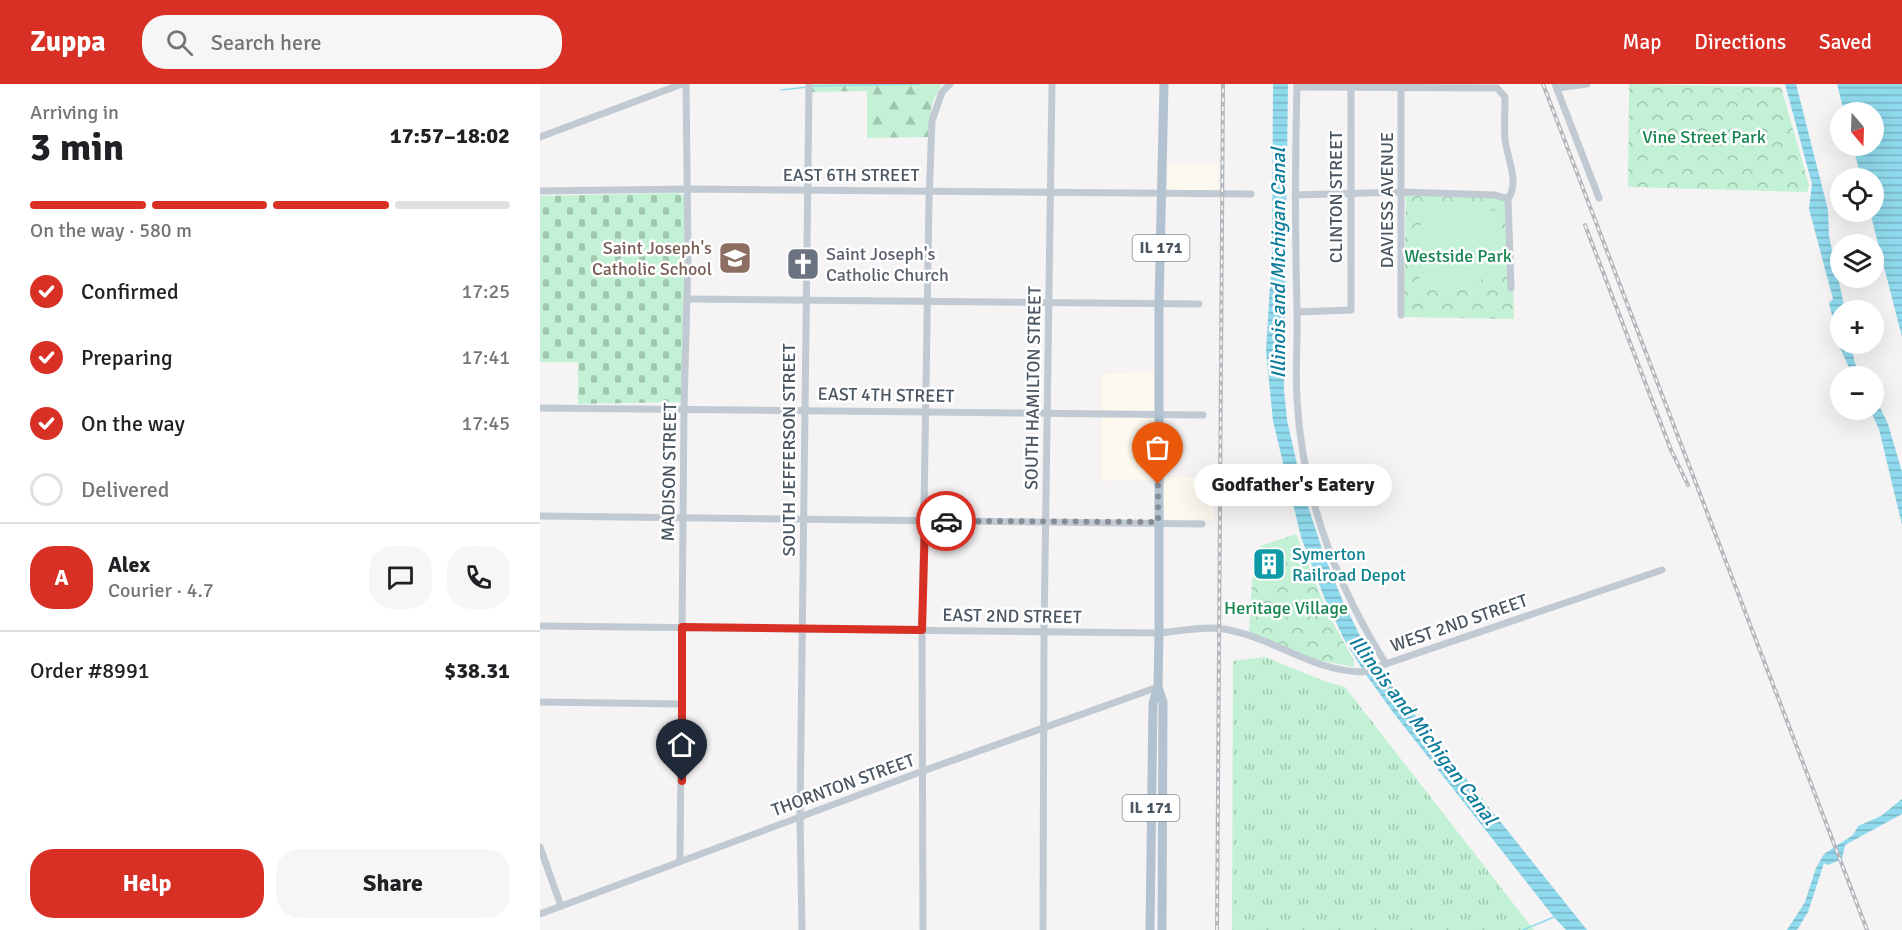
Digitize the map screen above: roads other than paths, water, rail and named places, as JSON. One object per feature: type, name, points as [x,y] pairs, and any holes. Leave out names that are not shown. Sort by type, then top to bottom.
[{"type":"main road","name":"IL 171","points":[[1162,930],[1162,702],[1158,687],[1158,522],[1159,303],[1164,84]]},
{"type":"main road","name":"IL 171","points":[[1150,930],[1153,703],[1158,687]]},
{"type":"street","points":[[540,137],[682,84]]},
{"type":"street","name":"MADISON STREET","points":[[680,861],[684,408],[688,299],[686,84]]},
{"type":"street","name":"SOUTH JEFFERSON STREET","points":[[802,930],[800,817],[809,84]]},
{"type":"street","points":[[922,930],[922,630],[926,301],[932,121],[942,92],[951,84]]},
{"type":"street","name":"SOUTH HAMILTON STREET","points":[[1043,930],[1044,632],[1052,84]]},
{"type":"street","points":[[1587,84],[1556,86],[1599,198]]},
{"type":"street","name":"CLINTON STREET","points":[[1297,312],[1351,310],[1352,85]]},
{"type":"street","points":[[1386,664],[1357,614],[1322,532],[1312,498],[1297,398],[1294,195],[1297,86],[1497,88],[1502,91],[1505,97],[1506,142],[1513,178],[1513,192],[1508,199],[1511,288]]},
{"type":"street","name":"DAVIESS AVENUE","points":[[1401,86],[1403,192],[1401,315]]},
{"type":"street","name":"EAST 6TH STREET","points":[[540,191],[688,189],[1251,194]]},
{"type":"street","points":[[1294,195],[1403,192],[1495,195],[1508,199]]},
{"type":"street","points":[[688,299],[1199,304]]},
{"type":"street","name":"EAST 4TH STREET","points":[[540,408],[1203,415]]},
{"type":"street","points":[[540,516],[1202,524]]},
{"type":"street","name":"WEST 2ND STREET","points":[[1159,633],[1223,629],[1317,665],[1362,672],[1662,570]]},
{"type":"street","name":"EAST 2ND STREET","points":[[540,626],[1159,633]]},
{"type":"street","name":"THORNTON STREET","points":[[540,914],[923,771],[1158,687]]},
{"type":"street","points":[[540,702],[681,704]]},
{"type":"street","points":[[540,847],[561,906]]},
{"type":"water","name":"Illinois and Michigan Canal","points":[[1273,84],[1288,84],[1284,390],[1287,420],[1303,491],[1324,555],[1362,640],[1392,686],[1587,930],[1566,930],[1554,917],[1395,715],[1344,639],[1324,597],[1301,537],[1273,421],[1266,351],[1272,253]]},
{"type":"water","points":[[1785,84],[1796,84],[1828,210],[1830,288],[1809,209],[1812,184]]},
{"type":"water","points":[[1837,84],[1902,84],[1902,337],[1884,267],[1884,234],[1876,234],[1873,222],[1884,222],[1884,168],[1858,168],[1856,156],[1884,156],[1884,102],[1842,102]]},
{"type":"water","points":[[1830,288],[1840,288],[1843,300],[1833,299]]},
{"type":"water","points":[[1843,354],[1853,354],[1856,366],[1848,366]]},
{"type":"water","points":[[1884,416],[1902,472],[1902,525],[1879,429],[1875,420],[1884,420]]},
{"type":"water","points":[[1902,799],[1902,814],[1845,845],[1842,859],[1828,865],[1824,863],[1808,912],[1797,930],[1787,930],[1805,902],[1816,868],[1824,854],[1853,835],[1858,826],[1881,816]]},
{"type":"waterway","points":[[812,86],[920,84]]},
{"type":"waterway","points":[[781,90],[807,87]]},
{"type":"waterway","points":[[1523,930],[1554,917]]},
{"type":"railway","points":[[1217,930],[1223,84]]},
{"type":"railway","points":[[1543,84],[1867,930]]},
{"type":"railway","points":[[1585,225],[1671,450],[1688,485]]},
{"type":"place","name":"Saint Joseph's Catholic School","points":[[735,258]]},
{"type":"place","name":"Saint Joseph's Catholic Church","points":[[803,264]]},
{"type":"place","name":"Godfather's Eatery","points":[[1158,484]]},
{"type":"place","name":"Symerton Railroad Depot","points":[[1269,564]]},
{"type":"park label","name":"Vine Street Park","points":[[1704,137]]},
{"type":"park label","name":"Westside Park","points":[[1458,256]]},
{"type":"park label","name":"Heritage Village","points":[[1286,608]]}]
